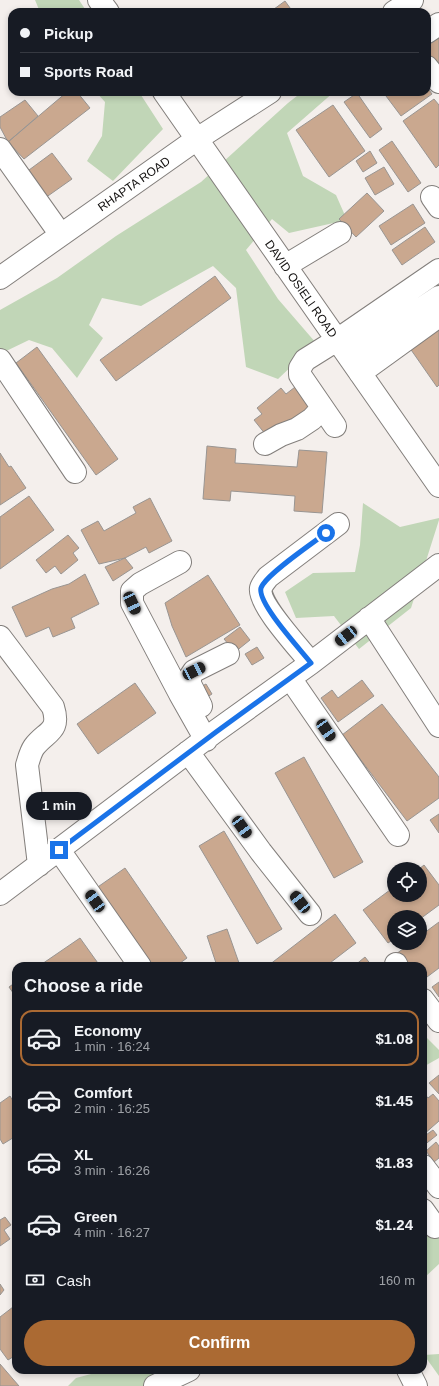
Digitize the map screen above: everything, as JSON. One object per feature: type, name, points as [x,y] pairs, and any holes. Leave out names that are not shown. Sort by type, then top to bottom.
[{"type":"street","points":[[400,8],[412,0]]},
{"type":"street","points":[[431,72],[439,82]]},
{"type":"street","name":"DAVID OSIELI ROAD","points":[[167,96],[439,486]]},
{"type":"street","name":"RHAPTA ROAD","points":[[0,278],[197,139],[264,96]]},
{"type":"street","points":[[0,149],[61,235]]},
{"type":"street","points":[[285,266],[340,233]]},
{"type":"street","points":[[349,357],[439,270]]},
{"type":"street","points":[[349,357],[439,297]]},
{"type":"street","points":[[335,426],[300,375],[300,368],[305,360],[349,357],[439,316]]},
{"type":"street","points":[[0,360],[75,472]]},
{"type":"street","points":[[265,444],[281,435],[297,429],[312,418],[322,408]]},
{"type":"street","points":[[311,663],[269,611],[262,599],[261,588],[268,577],[338,524]]},
{"type":"street","points":[[180,562],[140,584],[132,591],[132,603],[180,694],[211,736]]},
{"type":"street","points":[[2,889],[49,858],[188,752],[311,663],[439,565]]},
{"type":"street","points":[[369,618],[439,726]]},
{"type":"street","points":[[0,637],[53,707],[56,716],[54,727],[35,746],[30,754],[27,765],[49,858],[120,962]]},
{"type":"street","points":[[211,736],[190,684],[190,677],[194,671],[228,654]]},
{"type":"street","points":[[290,678],[398,835]]},
{"type":"street","points":[[188,752],[261,852],[310,914]]},
{"type":"street","points":[[49,858],[137,962]]},
{"type":"street","points":[[427,1005],[439,1021]]},
{"type":"street","points":[[427,1171],[439,1187]]},
{"type":"street","points":[[157,1385],[180,1374]]},
{"type":"street","points":[[410,1374],[416,1386]]},
{"type":"green space","points":[[35,0],[79,0],[84,8],[38,8]]},
{"type":"green space","points":[[100,96],[142,96],[163,129],[113,181],[87,161],[102,136],[105,102]]},
{"type":"green space","points":[[297,96],[329,96],[287,133],[303,176],[336,195],[347,220],[289,233],[272,219],[246,250],[278,299],[316,343],[278,379],[246,367],[236,288],[213,266],[141,306],[102,298],[89,325],[103,338],[77,378],[52,348],[29,340],[0,354],[0,310],[57,278],[116,236],[201,182]]},
{"type":"green space","points":[[363,503],[400,527],[439,518],[439,520],[411,608],[359,649],[334,616],[296,618],[285,592],[313,573],[355,572],[360,545]]},
{"type":"green space","points":[[427,1038],[439,1050],[439,1058],[427,1065]]},
{"type":"green space","points":[[439,1221],[439,1264],[427,1275],[427,1235]]},
{"type":"green space","points":[[439,1354],[439,1376],[427,1359],[427,1355]]},
{"type":"green space","points":[[91,1374],[162,1374],[154,1386],[68,1386],[76,1378]]},
{"type":"building","points":[[285,1],[290,8],[275,8]]},
{"type":"building","points":[[439,38],[439,76],[431,65],[431,43]]},
{"type":"building","points":[[62,96],[80,96],[90,108],[24,159],[8,142]]},
{"type":"building","points":[[353,96],[359,96],[382,129],[370,138],[344,102]]},
{"type":"building","points":[[386,96],[429,96],[401,116]]},
{"type":"building","points":[[434,99],[439,105],[439,165],[436,168],[403,121]]},
{"type":"building","points":[[25,100],[38,116],[8,142],[0,127],[0,117]]},
{"type":"building","points":[[333,105],[365,151],[329,177],[296,130]]},
{"type":"building","points":[[392,141],[421,183],[408,192],[379,150]]},
{"type":"building","points":[[370,151],[377,163],[363,172],[356,161]]},
{"type":"building","points":[[52,153],[72,179],[45,198],[29,170]]},
{"type":"building","points":[[384,167],[394,184],[375,195],[365,178]]},
{"type":"building","points":[[367,193],[384,211],[356,237],[339,219]]},
{"type":"building","points":[[413,204],[425,223],[391,245],[379,226]]},
{"type":"building","points":[[425,227],[435,242],[402,265],[392,250]]},
{"type":"building","points":[[215,276],[231,298],[116,381],[100,360]]},
{"type":"building","points":[[439,322],[439,385],[437,387],[407,344]]},
{"type":"building","points":[[37,347],[118,459],[96,475],[16,363]]},
{"type":"building","points":[[299,384],[315,404],[270,440],[254,420],[262,414],[257,408],[281,388],[286,394]]},
{"type":"building","points":[[207,446],[236,449],[235,463],[297,467],[299,450],[327,452],[322,513],[294,511],[295,496],[231,491],[230,501],[203,499]]},
{"type":"building","points":[[0,453],[26,488],[0,505]]},
{"type":"building","points":[[29,496],[54,530],[0,569],[0,517]]},
{"type":"building","points":[[150,498],[172,541],[149,553],[146,547],[125,558],[99,564],[81,530],[98,521],[104,531],[136,513],[133,507]]},
{"type":"building","points":[[68,535],[79,548],[73,553],[78,560],[61,574],[55,566],[46,573],[36,560]]},
{"type":"building","points":[[125,558],[133,568],[113,581],[105,567]]},
{"type":"building","points":[[85,574],[99,604],[71,618],[75,628],[53,637],[49,627],[26,637],[12,607],[52,589],[69,584]]},
{"type":"building","points":[[208,575],[240,625],[186,657],[172,626],[165,603]]},
{"type":"building","points":[[240,627],[250,640],[235,652],[224,639]]},
{"type":"building","points":[[257,647],[264,658],[252,665],[245,654]]},
{"type":"building","points":[[362,680],[374,696],[338,722],[321,698],[332,690],[338,698]]},
{"type":"building","points":[[135,683],[156,713],[98,754],[77,724]]},
{"type":"building","points":[[206,684],[212,694],[204,699],[198,688]]},
{"type":"building","points":[[382,704],[439,777],[439,798],[407,821],[342,735]]},
{"type":"building","points":[[304,757],[363,862],[334,878],[275,773]]},
{"type":"building","points":[[439,814],[439,833],[430,820]]},
{"type":"building","points":[[224,831],[282,929],[257,944],[199,846]]},
{"type":"building","points":[[125,868],[187,958],[182,962],[140,962],[92,891]]},
{"type":"building","points":[[427,869],[439,885],[439,905],[427,914],[427,910],[387,910],[387,942],[363,910],[387,892],[387,902],[427,902]]},
{"type":"building","points":[[335,914],[356,943],[331,962],[273,962]]},
{"type":"building","points":[[439,922],[439,968],[427,977],[427,962],[402,962],[396,954],[401,950],[427,950],[427,931]]},
{"type":"building","points":[[227,929],[239,962],[216,962],[207,936]]},
{"type":"building","points":[[80,938],[97,962],[45,962]]},
{"type":"building","points":[[365,957],[369,962],[359,962]]},
{"type":"building","points":[[439,982],[439,997],[432,987]]},
{"type":"building","points":[[439,1075],[439,1094],[429,1083]]},
{"type":"building","points":[[433,1094],[439,1101],[439,1121],[427,1132],[427,1097],[428,1098]]},
{"type":"building","points":[[10,1096],[12,1099],[12,1138],[3,1144],[0,1139],[0,1103]]},
{"type":"building","points":[[433,1130],[437,1135],[427,1143],[427,1134]]},
{"type":"building","points":[[436,1142],[439,1146],[439,1158],[434,1162],[427,1150]]},
{"type":"building","points":[[5,1217],[11,1225],[4,1230],[10,1239],[0,1246],[0,1220]]},
{"type":"building","points":[[0,1284],[4,1290],[0,1295]]},
{"type":"building","points":[[12,1308],[12,1358],[8,1360],[0,1349],[0,1317]]},
{"type":"building","points":[[0,1364],[19,1386],[0,1386]]},
{"type":"route","points":[[59,850],[188,752],[311,663],[269,611],[262,599],[261,588],[268,577],[326,533]]}]
